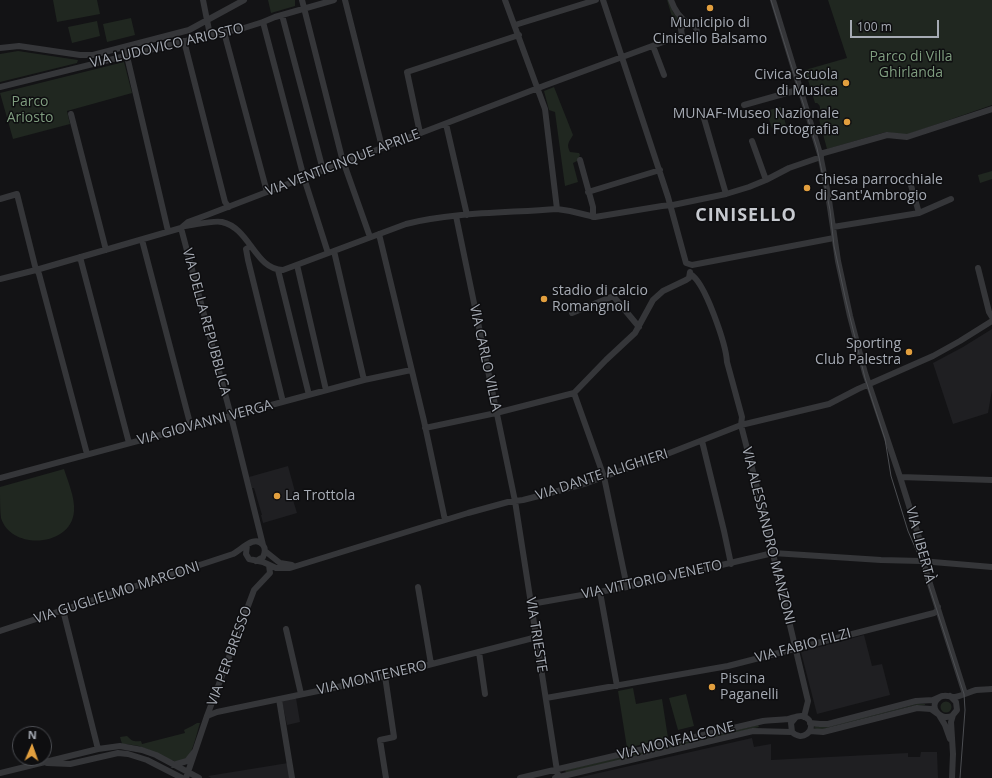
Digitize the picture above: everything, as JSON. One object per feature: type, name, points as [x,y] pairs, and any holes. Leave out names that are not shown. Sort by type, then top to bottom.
[{"type":"street","points":[[204,0],[210,35]]},
{"type":"street","points":[[0,48],[19,46],[86,56],[181,33],[207,21],[244,0]]},
{"type":"street","points":[[302,0],[343,163],[370,237]]},
{"type":"street","name":"VIA LUDOVICO ARIOSTO","points":[[0,87],[263,22],[334,0]]},
{"type":"street","points":[[345,0],[382,147]]},
{"type":"street","points":[[502,0],[510,14]]},
{"type":"street","points":[[505,0],[545,109],[557,209]]},
{"type":"street","points":[[515,25],[596,0]]},
{"type":"street","points":[[603,0],[660,170],[684,259],[687,264],[690,265],[834,238],[820,155],[773,0]]},
{"type":"street","points":[[671,0],[674,8],[679,14],[691,24],[696,29],[696,36],[690,40],[683,38],[681,32],[682,28],[686,24],[691,24]]},
{"type":"street","points":[[282,15],[324,170]]},
{"type":"street","points":[[263,22],[304,178],[319,228],[331,252],[364,380]]},
{"type":"street","points":[[224,32],[267,192]]},
{"type":"street","points":[[420,133],[407,72],[519,35]]},
{"type":"street","name":"VIA VENTICINQUE APRILE","points":[[0,278],[36,270],[182,227],[188,222],[382,147],[622,57],[678,37],[683,38]]},
{"type":"street","points":[[184,41],[225,202],[228,207]]},
{"type":"street","points":[[654,46],[664,75]]},
{"type":"street","points":[[125,47],[168,231]]},
{"type":"street","points":[[744,105],[801,89]]},
{"type":"street","points":[[182,227],[221,222],[234,227],[242,233],[266,264],[278,270],[283,270],[370,237],[423,219],[557,209],[593,217],[608,216],[662,206],[670,206],[726,194],[766,180],[789,168],[820,155],[887,135],[907,137],[992,109]]},
{"type":"street","points":[[71,114],[106,250]]},
{"type":"street","points":[[704,115],[726,194]]},
{"type":"street","points":[[446,124],[466,215]]},
{"type":"street","points":[[752,141],[766,180]]},
{"type":"street","points":[[580,160],[594,210],[593,217]]},
{"type":"street","points":[[588,192],[660,170]]},
{"type":"street","points":[[910,182],[919,213]]},
{"type":"street","points":[[0,199],[17,194],[36,270],[39,274],[87,454]]},
{"type":"street","points":[[833,226],[919,213],[951,199]]},
{"type":"street","name":"VIA CARLO VILLA","points":[[456,216],[515,501]]},
{"type":"street","name":"VIA DELLA REPUBBLICA","points":[[182,227],[264,548]]},
{"type":"street","points":[[379,234],[445,520]]},
{"type":"street","name":"VIA LIBERTÀ","points":[[834,238],[850,316],[865,373],[900,477],[922,548],[923,561],[965,694]]},
{"type":"street","points":[[142,240],[191,427]]},
{"type":"street","points":[[251,246],[246,249],[283,402]]},
{"type":"street","points":[[80,257],[130,443]]},
{"type":"street","points":[[297,265],[326,390]]},
{"type":"street","points":[[425,428],[496,413],[574,392],[606,360],[631,338],[639,327],[653,300],[663,291],[686,280],[690,274],[690,265]]},
{"type":"street","points":[[978,268],[989,312],[992,317]]},
{"type":"street","points":[[278,270],[309,395]]},
{"type":"street","name":"VIA ALESSANDRO MANZONI","points":[[690,274],[697,279],[712,310],[727,354],[727,362],[742,417],[741,425],[808,701],[804,717]]},
{"type":"street","points":[[572,313],[614,297],[639,327]]},
{"type":"street","name":"VIA DANTE ALIGHIERI","points":[[255,561],[263,562],[282,569],[290,568],[445,520],[558,491],[604,477],[741,425],[829,404],[858,389],[933,356],[992,321]]},
{"type":"street","name":"VIA GIOVANNI VERGA","points":[[0,478],[364,380],[411,370]]},
{"type":"street","points":[[574,392],[604,477],[627,587]]},
{"type":"street","points":[[702,441],[731,564]]},
{"type":"street","points":[[900,477],[992,480]]},
{"type":"street","name":"VIA TRIESTE","points":[[515,501],[537,637],[557,769],[557,778]]},
{"type":"street","points":[[247,557],[245,551],[248,544],[259,529]]},
{"type":"street","points":[[233,554],[247,557],[255,561],[264,557],[264,548],[258,541],[252,541],[248,544]]},
{"type":"street","name":"VIA GUGLIELMO MARCONI","points":[[0,631],[233,554],[248,544]]},
{"type":"street","name":"VIA DANTE ALIGHIERI","points":[[264,548],[280,563],[297,565]]},
{"type":"street","name":"VIA VITTORIO VENETO","points":[[531,604],[627,587],[773,553],[874,560],[923,561],[992,567]]},
{"type":"street","name":"VIA PER BRESSO","points":[[187,775],[207,716],[254,590],[270,573],[269,565]]},
{"type":"street","points":[[418,587],[431,664]]},
{"type":"street","points":[[600,592],[618,686]]},
{"type":"street","name":"VIA FABIO FILZI","points":[[546,698],[728,666],[934,613],[937,611],[938,607]]},
{"type":"street","points":[[63,610],[98,748]]},
{"type":"street","points":[[286,629],[301,694]]},
{"type":"street","name":"VIA MONTENERO","points":[[207,716],[217,712],[385,676],[537,637]]},
{"type":"street","points":[[479,652],[485,694]]},
{"type":"street","points":[[385,676],[394,737],[380,740],[386,778]]},
{"type":"street","points":[[950,696],[955,700],[957,711],[953,715],[946,718],[931,709],[917,708],[823,732],[810,731],[807,734],[800,736],[792,732],[791,723],[796,717],[804,717],[810,723],[828,724],[916,701],[933,700],[942,696],[950,696],[957,696],[980,690],[992,690]]},
{"type":"street","points":[[942,696],[938,699],[935,709],[945,725],[953,750]]},
{"type":"street","points":[[279,699],[292,778]]},
{"type":"street","points":[[952,778],[953,750],[951,722],[953,715]]},
{"type":"street","name":"VIA MONFALCONE","points":[[520,778],[751,723],[796,717]]},
{"type":"street","points":[[810,723],[810,731]]},
{"type":"street","name":"VIA MONFALCONE","points":[[557,778],[753,731],[792,732]]},
{"type":"street","points":[[52,760],[98,748],[120,746],[136,748],[156,755],[187,775],[199,778]]},
{"type":"street","points":[[173,765],[187,761],[190,755],[196,751]]},
{"type":"street","points":[[52,763],[70,764],[99,756],[128,754],[147,760],[182,778]]},
{"type":"street","points":[[1,773],[30,766]]},
{"type":"shaded area","points":[[992,329],[992,390],[988,413],[953,424],[933,363]]},
{"type":"shaded area","name":"La Trottola","points":[[288,466],[297,499],[293,500],[297,513],[263,523],[254,488],[252,488],[249,477]]},
{"type":"shaded area","points":[[864,635],[872,666],[882,664],[890,695],[817,714],[801,652]]},
{"type":"shaded area","points":[[296,698],[300,722],[287,725],[282,701]]},
{"type":"shaded area","points":[[752,738],[754,747],[771,744],[771,760],[908,753],[908,757],[920,757],[921,752],[937,752],[938,778],[577,778]]},
{"type":"shaded area","points":[[288,763],[290,778],[211,778],[208,776]]},
{"type":"green space","points":[[53,0],[97,0],[100,14],[57,22]]},
{"type":"green space","points":[[268,0],[295,0],[295,6],[271,13]]},
{"type":"green space","points":[[667,0],[669,0],[673,12],[679,19],[676,30]]},
{"type":"green space","name":"Parco di Villa Ghirlanda","points":[[828,0],[992,0],[992,105],[906,135],[886,132],[827,149],[817,112],[820,110],[820,107],[817,103],[815,103],[805,70],[847,58]]},
{"type":"green space","points":[[131,18],[135,35],[107,42],[103,24]]},
{"type":"green space","points":[[97,21],[100,36],[72,43],[68,27]]},
{"type":"green space","points":[[18,51],[78,60],[77,63],[0,82],[0,54]]},
{"type":"green space","name":"Parco Ariosto","points":[[124,62],[132,93],[67,111],[70,124],[13,139],[0,93]]},
{"type":"green space","points":[[554,87],[573,135],[568,143],[568,147],[570,152],[579,153],[580,155],[577,161],[573,163],[578,182],[565,186],[555,112],[549,110],[544,91]]},
{"type":"green space","points":[[781,107],[786,125],[772,128],[766,111]]},
{"type":"green space","points":[[992,171],[992,179],[980,183],[978,175]]},
{"type":"green space","points":[[64,469],[72,495],[74,511],[71,523],[63,532],[53,538],[28,540],[16,536],[7,529],[1,518],[0,487]]},
{"type":"green space","points":[[633,688],[636,704],[662,699],[668,738],[627,748],[618,691]]},
{"type":"green space","points":[[686,694],[694,726],[678,730],[669,698]]},
{"type":"green space","points":[[946,701],[950,703],[952,707],[950,711],[946,713],[942,711],[940,707],[942,703]]},
{"type":"green space","points":[[917,704],[925,705],[913,706],[820,730],[814,728],[815,726],[824,727]]},
{"type":"green space","points":[[197,723],[200,723],[193,747],[187,758],[178,762],[141,747],[122,744],[120,737],[127,736],[133,741],[141,741],[142,744],[185,733],[184,730]]},
{"type":"green space","points":[[758,725],[759,727],[566,773],[565,770]]},
{"type":"tram line","points":[[771,0],[817,148],[830,210],[834,246],[846,301],[865,378],[885,439],[891,476],[908,531],[921,561],[964,694],[965,710],[960,778]]},
{"type":"place","name":"Municipio di Cinisello Balsamo","points":[[710,8]]},
{"type":"place","name":"Civica Scuola di Musica","points":[[846,83]]},
{"type":"place","name":"MUNAF-Museo Nazionale di Fotografia","points":[[847,122]]},
{"type":"place","name":"Chiesa parrocchiale di Sant'Ambrogio","points":[[807,188]]},
{"type":"place","name":"stadio di calcio Romangnoli","points":[[544,299]]},
{"type":"place","name":"Sporting Club Palestra","points":[[909,352]]},
{"type":"place","name":"La Trottola","points":[[277,496]]},
{"type":"place","name":"Piscina Paganelli","points":[[712,687]]},
{"type":"district","name":"CINISELLO","points":[[746,216]]}]
